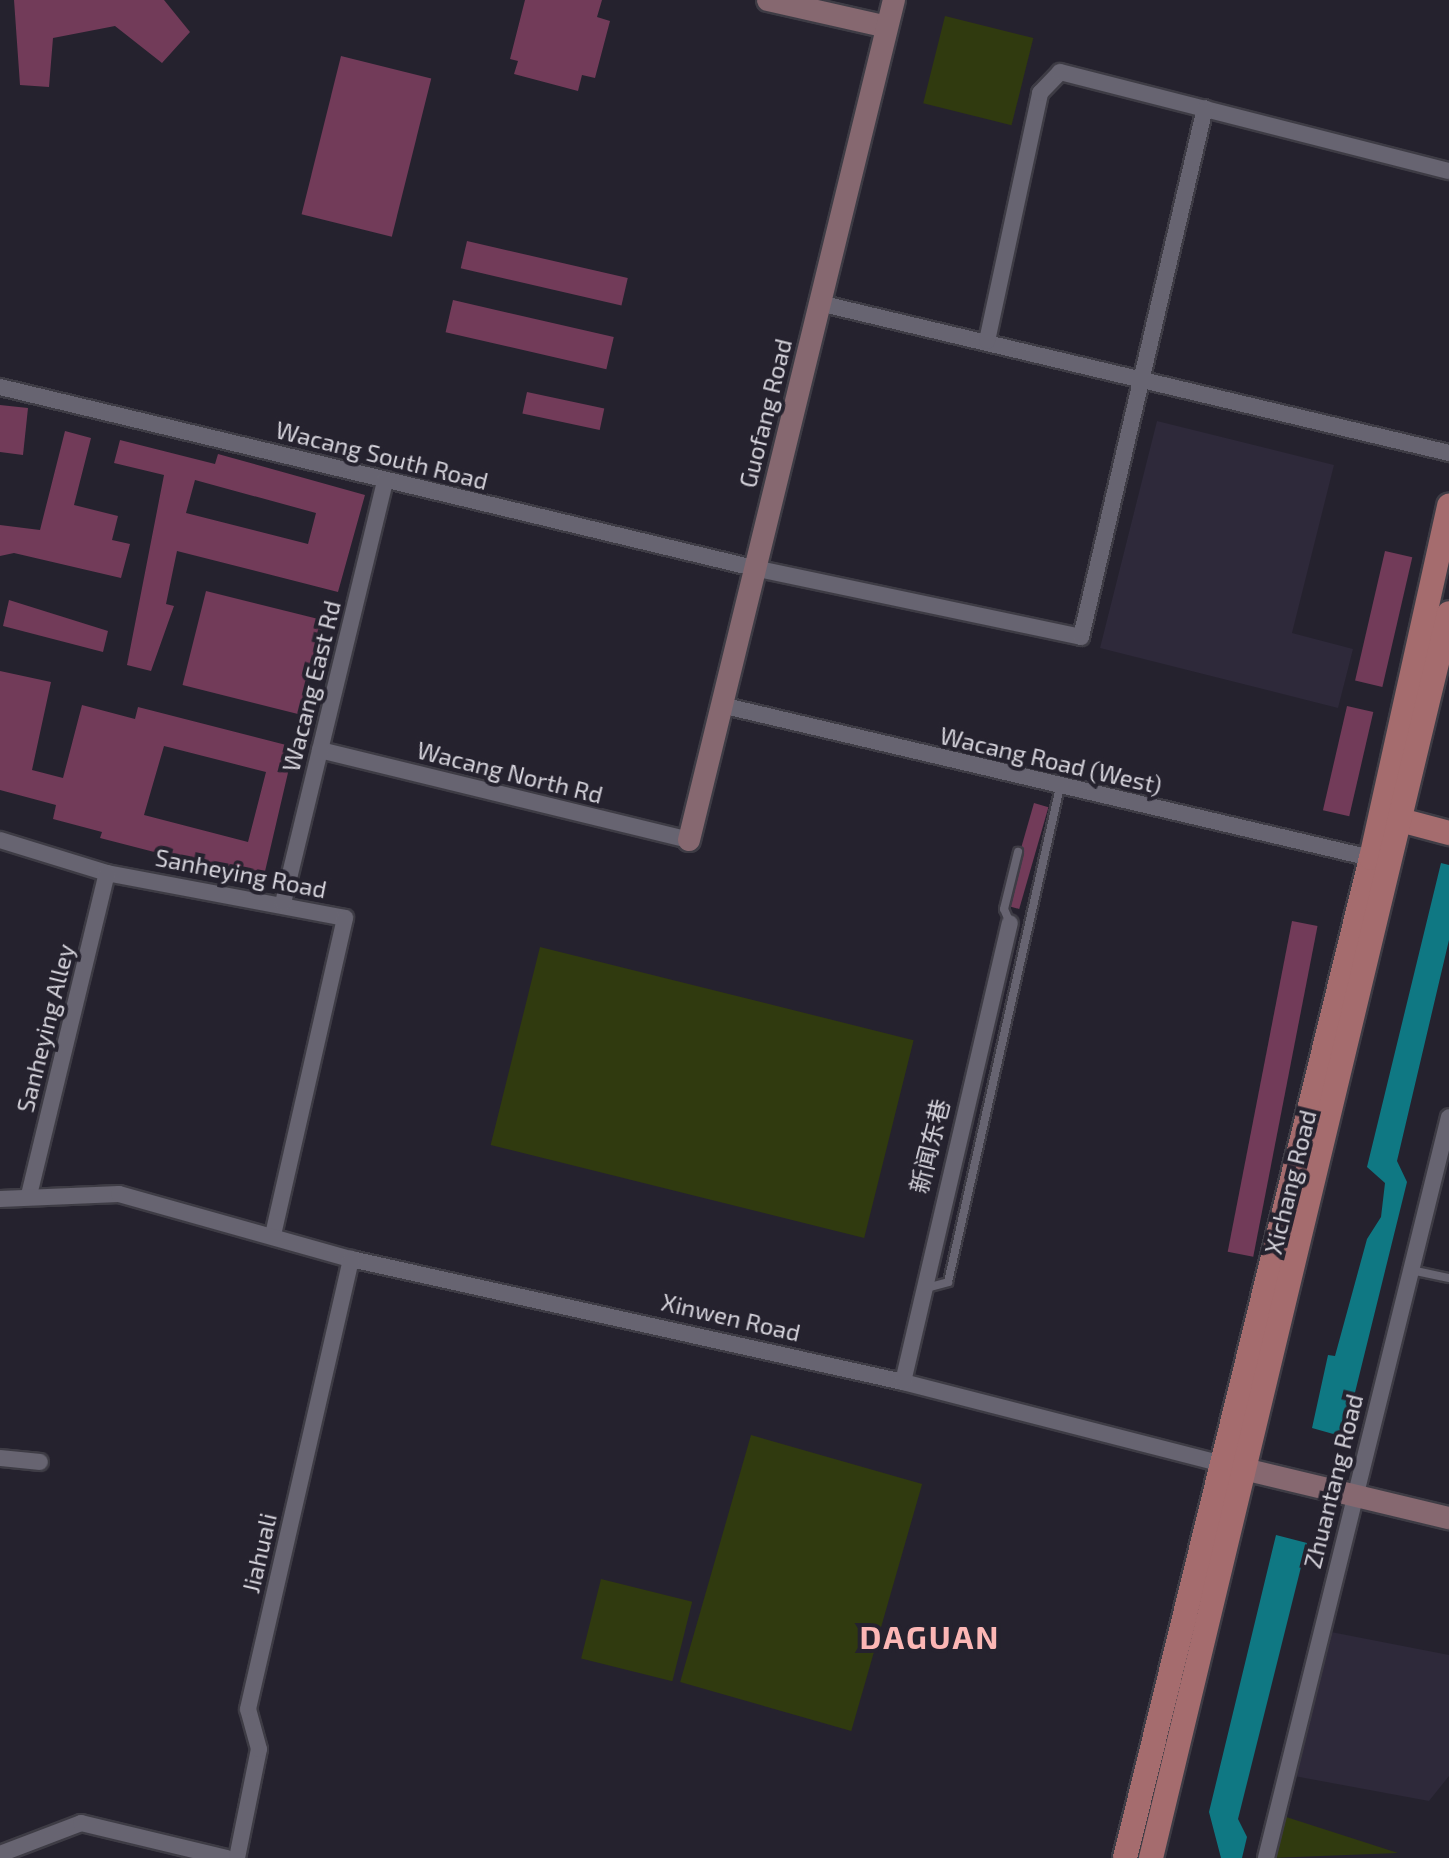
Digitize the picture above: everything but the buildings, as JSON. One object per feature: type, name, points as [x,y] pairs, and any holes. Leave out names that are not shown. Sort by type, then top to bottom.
[{"type":"main road","name":"Xichang Road","points":[[1151,1858],[1230,1466],[1449,506]]},
{"type":"main road","name":"Xichang Road","points":[[1125,1858],[1400,820],[1449,613]]},
{"type":"main road","points":[[1400,820],[1449,833]]},
{"type":"street","points":[[768,0],[883,26]]},
{"type":"street","name":"Guofang Road","points":[[689,840],[883,26],[894,0]]},
{"type":"street","points":[[987,341],[1040,93],[1050,75],[1060,72],[1449,171]]},
{"type":"street","points":[[1145,383],[1205,108]]},
{"type":"street","points":[[819,303],[1449,453]]},
{"type":"street","name":"Wacang South Road","points":[[0,387],[754,568],[1081,637],[1145,383]]},
{"type":"street","name":"Wacang East Rd","points":[[283,903],[385,480]]},
{"type":"street","name":"Wacang Road (West)","points":[[721,705],[1371,858]]},
{"type":"street","name":"Wacang North Rd","points":[[320,750],[689,840]]},
{"type":"street","name":"Sanheying Road","points":[[0,840],[107,873],[283,903],[345,918],[273,1235]]},
{"type":"street","name":"Sanheying Alley","points":[[29,1195],[107,873]]},
{"type":"street","name":"新闻东巷","points":[[903,1382],[926,1288],[927,1254],[1010,923]]},
{"type":"street","name":"Zhuantang Road","points":[[1266,1858],[1449,1117]]},
{"type":"street","name":"Xinwen Road","points":[[0,1199],[29,1195],[119,1194],[351,1259],[903,1382],[1230,1466],[1449,1518]]},
{"type":"street","name":"Jiahuali","points":[[237,1858],[259,1749],[248,1709],[351,1259]]},
{"type":"street","points":[[0,1458],[40,1462]]},
{"type":"street","points":[[0,1854],[81,1823],[227,1858]]},
{"type":"street","points":[[29,1858],[32,1840]]},
{"type":"lane","points":[[926,1288],[948,1282],[1060,787]]},
{"type":"lane","points":[[1010,923],[1004,909],[1018,852]]},
{"type":"lane","points":[[1410,1270],[1449,1278]]},
{"type":"shaded area","points":[[1157,421],[1334,465],[1292,633],[1353,649],[1338,708],[1100,648]]},
{"type":"shaded area","points":[[1331,1632],[1449,1655],[1449,1776],[1429,1801],[1294,1776]]},
{"type":"green space","points":[[945,16],[1033,38],[1012,125],[923,103]]},
{"type":"green space","points":[[540,947],[914,1040],[864,1238],[491,1145]]},
{"type":"green space","points":[[751,1435],[922,1484],[851,1731],[680,1682]]},
{"type":"green space","points":[[601,1579],[692,1602],[672,1681],[581,1659]]},
{"type":"green space","points":[[1280,1815],[1398,1853],[1269,1858]]},
{"type":"water","points":[[1441,863],[1449,865],[1449,940],[1397,1161],[1407,1182],[1344,1437],[1312,1428],[1328,1355],[1335,1356],[1367,1239],[1381,1217],[1385,1183],[1367,1167]]},
{"type":"water","points":[[1276,1535],[1307,1543],[1238,1819],[1247,1837],[1242,1858],[1221,1858],[1209,1812]]},
{"type":"district","name":"DAGUAN","points":[[930,1636]]}]
